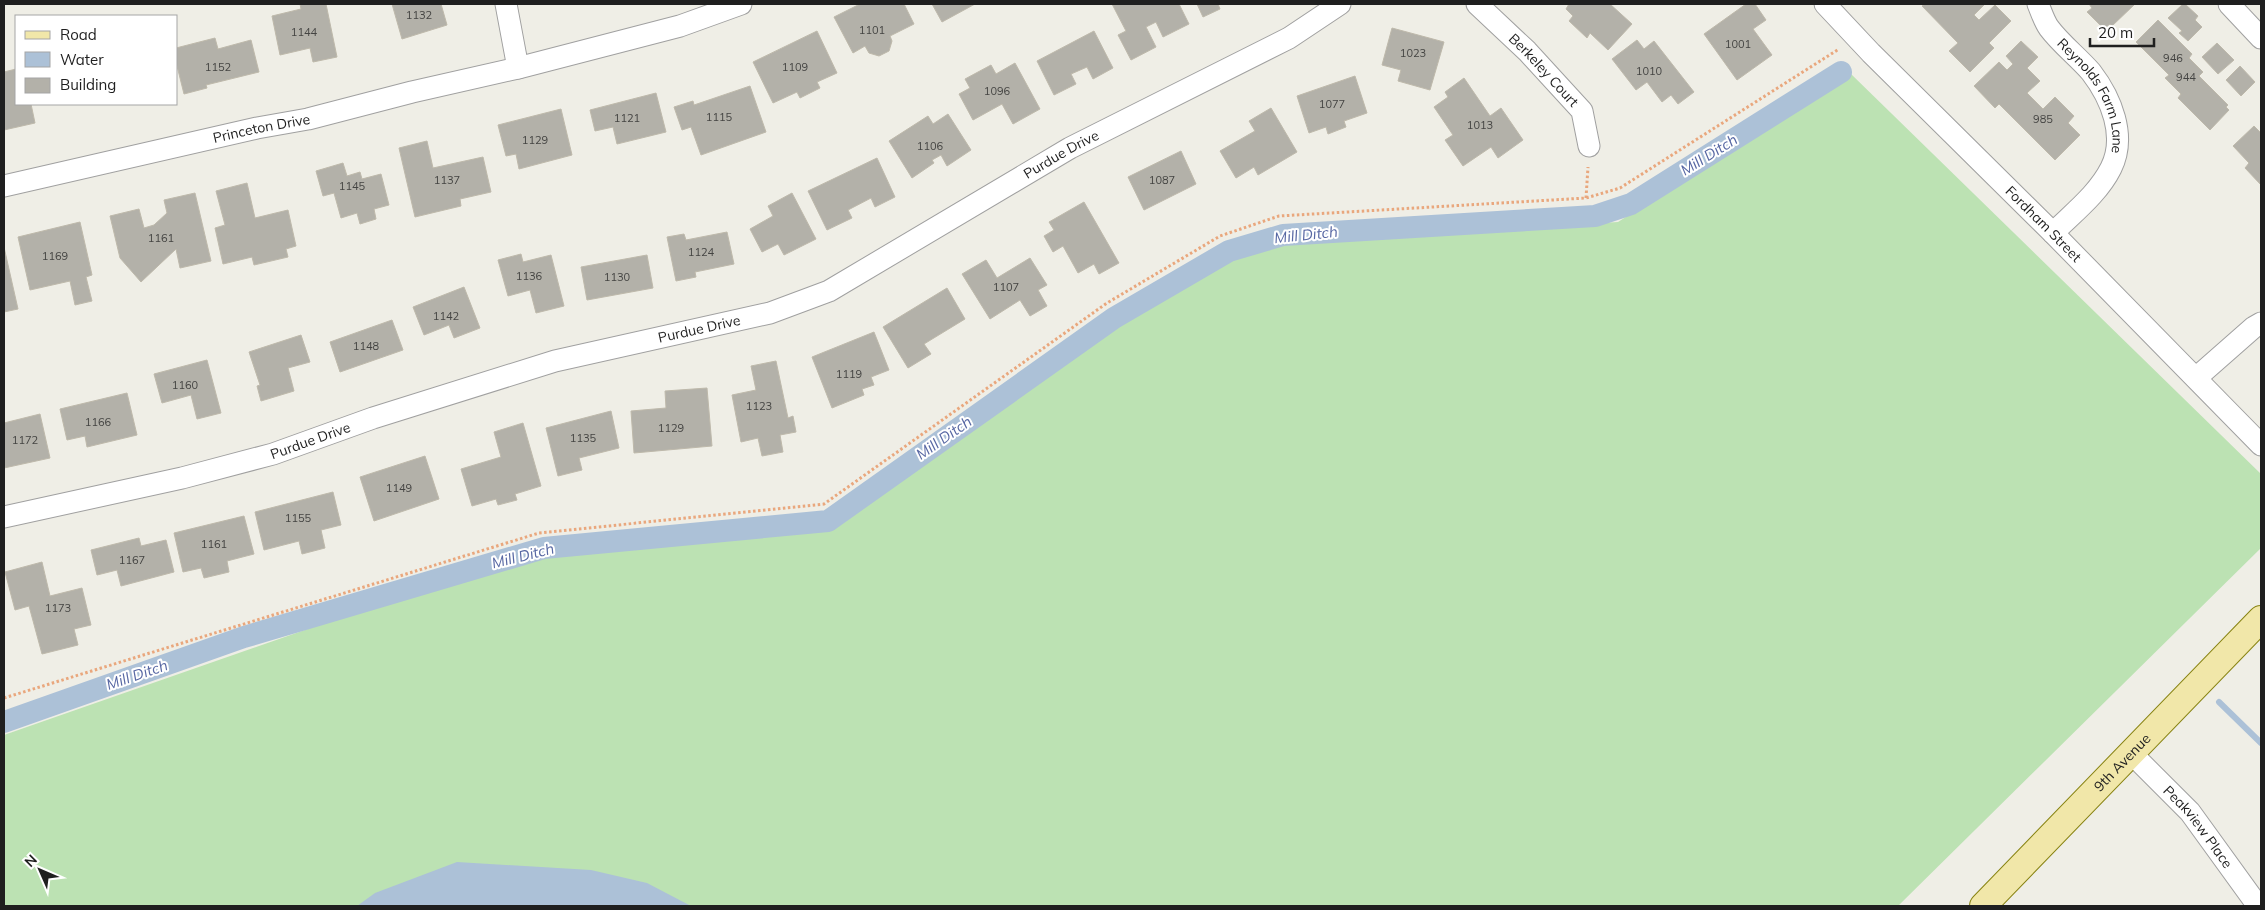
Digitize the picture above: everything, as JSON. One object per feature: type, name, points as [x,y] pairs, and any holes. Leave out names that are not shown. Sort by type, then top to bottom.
[{"type":"main road","name":"9th Avenue","points":[[1983,906],[2261,618]]},
{"type":"street","points":[[506,4],[518,68]]},
{"type":"street","name":"Princeton Drive","points":[[4,186],[256,128],[308,119],[518,68],[680,26],[741,4]]},
{"type":"street","name":"Purdue Drive","points":[[4,517],[182,478],[273,454],[374,418],[555,360],[770,313],[829,291],[1070,148],[1290,38],[1340,4]]},
{"type":"street","name":"Berkeley Court","points":[[1477,4],[1527,52],[1582,111],[1589,146]]},
{"type":"street","name":"Fordham Street","points":[[1824,4],[2261,445]]},
{"type":"street","name":"Reynolds Farm Lane","points":[[2038,4],[2048,27],[2091,72],[2109,100],[2116,122],[2117,145],[2112,167],[2096,191],[2053,233]]},
{"type":"street","points":[[2229,4],[2261,38]]},
{"type":"street","points":[[2196,378],[2254,326],[2261,323]]},
{"type":"street","name":"Peakview Place","points":[[2131,753],[2190,812],[2258,906]]},
{"type":"path","points":[[4,698],[539,533],[824,504],[1107,303],[1220,236],[1279,216],[1586,198],[1620,188],[1856,38]]},
{"type":"path","points":[[1586,198],[1589,146]]},
{"type":"green space","points":[[1851,74],[2261,474],[2261,548],[1898,906],[4,906],[4,735],[408,594],[570,551],[839,526],[1121,318],[1232,259],[1276,243],[1618,222]]},
{"type":"water","points":[[457,862],[591,870],[647,883],[691,906],[357,906],[375,893]]},
{"type":"building","points":[[300,4],[326,4],[337,57],[313,62],[310,48],[280,55],[272,16],[301,9]]},
{"type":"building","points":[[392,4],[441,4],[447,25],[402,39]]},
{"type":"building","points":[[860,4],[904,4],[914,24],[890,36],[892,41],[889,51],[879,56],[869,53],[865,46],[853,53],[834,17]]},
{"type":"building","points":[[932,4],[975,4],[942,22]]},
{"type":"building","points":[[1112,4],[1179,4],[1189,24],[1163,37],[1156,22],[1146,27],[1156,47],[1131,60],[1118,35],[1126,31]]},
{"type":"building","points":[[1197,4],[1218,4],[1220,9],[1203,17]]},
{"type":"building","points":[[1569,4],[1610,4],[1632,24],[1608,50],[1590,33],[1587,38],[1569,21],[1573,16],[1566,9]]},
{"type":"building","points":[[1746,4],[1755,4],[1766,20],[1753,29],[1772,55],[1737,80],[1704,34]]},
{"type":"building","points":[[1925,4],[1985,4],[1974,15],[1979,20],[1995,5],[2011,21],[1989,43],[1994,48],[1970,72],[1949,51],[1958,43],[1922,6]]},
{"type":"building","points":[[2089,4],[2135,4],[2112,26],[2110,24],[2104,29],[2087,12],[2092,8]]},
{"type":"building","points":[[2183,4],[2198,16],[2195,20],[2202,27],[2188,41],[2179,33],[2182,31],[2168,18]]},
{"type":"building","points":[[2158,20],[2192,54],[2189,58],[2203,72],[2199,76],[2228,105],[2226,107],[2229,110],[2210,130],[2178,98],[2181,94],[2165,78],[2169,75],[2136,42]]},
{"type":"building","points":[[1392,28],[1444,42],[1430,90],[1398,81],[1401,70],[1382,65]]},
{"type":"building","points":[[817,31],[837,73],[817,82],[820,88],[800,98],[797,92],[773,103],[753,62]]},
{"type":"building","points":[[1094,31],[1113,68],[1093,79],[1087,67],[1071,74],[1076,84],[1054,95],[1037,61]]},
{"type":"building","points":[[215,38],[218,49],[251,40],[259,72],[206,85],[207,88],[184,94],[178,70],[178,47]]},
{"type":"building","points":[[1637,40],[1644,49],[1654,41],[1694,92],[1678,104],[1671,95],[1662,102],[1647,82],[1636,90],[1612,59]]},
{"type":"building","points":[[2021,41],[2038,57],[2027,68],[2040,81],[2027,93],[2043,109],[2055,97],[2074,116],[2068,123],[2080,135],[2055,160],[1999,104],[1995,108],[1974,86],[1999,62],[2007,70],[2013,64],[2006,56]]},
{"type":"building","points":[[2217,43],[2234,60],[2218,74],[2202,57]]},
{"type":"building","points":[[1015,63],[1040,109],[1013,124],[1002,104],[973,120],[959,94],[970,88],[965,79],[991,65],[996,74]]},
{"type":"building","points":[[2240,66],[2255,82],[2241,96],[2226,80]]},
{"type":"building","points":[[15,69],[15,105],[31,105],[35,123],[4,130],[4,72]]},
{"type":"building","points":[[1355,76],[1367,113],[1344,121],[1346,127],[1328,134],[1326,127],[1309,133],[1297,96]]},
{"type":"building","points":[[1464,78],[1490,116],[1501,108],[1523,140],[1498,158],[1491,147],[1463,166],[1445,140],[1453,135],[1434,107],[1448,97],[1445,92]]},
{"type":"building","points":[[750,86],[766,132],[701,155],[691,127],[682,130],[674,107],[693,101],[694,105]]},
{"type":"building","points":[[656,93],[666,132],[617,144],[613,127],[595,131],[590,110]]},
{"type":"building","points":[[1271,108],[1297,152],[1258,175],[1254,167],[1236,178],[1220,151],[1255,131],[1249,121]]},
{"type":"building","points":[[561,109],[572,155],[519,169],[516,154],[506,156],[498,125]]},
{"type":"building","points":[[948,114],[971,150],[947,166],[941,155],[932,160],[934,163],[912,178],[889,141],[928,116],[933,124]]},
{"type":"building","points":[[2254,126],[2261,133],[2261,185],[2245,168],[2249,163],[2233,146]]},
{"type":"building","points":[[427,141],[433,168],[483,157],[491,192],[460,199],[461,206],[415,217],[399,148]]},
{"type":"building","points":[[1181,151],[1196,184],[1144,210],[1128,177]]},
{"type":"building","points":[[877,158],[895,197],[875,207],[871,198],[848,210],[852,218],[827,230],[808,191]]},
{"type":"building","points":[[343,163],[347,176],[360,172],[362,179],[381,174],[389,205],[374,209],[376,219],[360,224],[357,213],[341,218],[334,193],[323,196],[316,171]]},
{"type":"building","points":[[247,183],[255,218],[288,210],[296,246],[286,249],[288,257],[254,265],[252,257],[223,264],[215,228],[225,225],[216,191]]},
{"type":"building","points":[[195,193],[211,261],[180,268],[176,249],[141,282],[120,258],[110,216],[139,209],[144,228],[154,225],[167,213],[164,200]]},
{"type":"building","points":[[792,193],[816,239],[784,255],[778,244],[762,252],[750,229],[773,216],[768,206]]},
{"type":"building","points":[[1084,202],[1119,263],[1099,274],[1094,264],[1078,273],[1063,246],[1053,252],[1044,236],[1054,230],[1049,222]]},
{"type":"building","points":[[80,222],[92,275],[86,277],[92,301],[75,305],[70,281],[30,290],[18,237]]},
{"type":"building","points":[[727,232],[734,264],[695,272],[696,277],[676,281],[667,237],[684,234],[686,240]]},
{"type":"building","points":[[4,247],[18,309],[4,312]]},
{"type":"building","points":[[521,254],[523,262],[551,255],[564,306],[536,313],[530,290],[508,296],[498,260]]},
{"type":"building","points":[[647,255],[653,288],[587,300],[581,267]]},
{"type":"building","points":[[1030,258],[1047,285],[1038,290],[1047,306],[1030,316],[1020,300],[990,319],[962,274],[986,260],[997,278]]},
{"type":"building","points":[[464,287],[480,328],[454,338],[449,325],[424,335],[413,307]]},
{"type":"building","points":[[947,288],[965,319],[924,344],[931,354],[908,368],[883,327]]},
{"type":"building","points":[[392,320],[403,350],[340,372],[330,342]]},
{"type":"building","points":[[874,332],[889,370],[871,377],[874,385],[862,389],[864,395],[832,408],[812,357]]},
{"type":"building","points":[[301,335],[310,362],[288,368],[294,391],[261,401],[257,386],[260,385],[249,352]]},
{"type":"building","points":[[207,360],[221,413],[197,419],[191,395],[162,403],[154,374]]},
{"type":"building","points":[[776,361],[788,418],[793,416],[796,432],[780,435],[783,452],[762,456],[758,438],[741,442],[732,395],[756,390],[751,366]]},
{"type":"building","points":[[707,388],[712,446],[634,453],[631,411],[666,408],[665,391]]},
{"type":"building","points":[[127,393],[137,435],[87,447],[85,436],[67,440],[60,409]]},
{"type":"building","points":[[611,411],[619,448],[579,458],[582,470],[558,476],[546,428]]},
{"type":"building","points":[[40,414],[50,458],[4,468],[4,423]]},
{"type":"building","points":[[523,423],[541,486],[515,494],[517,500],[498,505],[496,499],[472,506],[461,469],[501,457],[494,432]]},
{"type":"building","points":[[425,456],[439,499],[374,521],[360,477]]},
{"type":"building","points":[[333,492],[341,525],[321,530],[325,548],[302,554],[299,541],[264,550],[255,512]]},
{"type":"building","points":[[244,516],[254,554],[227,561],[229,572],[204,578],[201,568],[183,572],[174,533]]},
{"type":"building","points":[[139,538],[141,546],[166,540],[174,572],[121,586],[117,570],[97,575],[91,550]]},
{"type":"building","points":[[42,562],[50,596],[82,588],[91,625],[74,629],[78,645],[42,654],[29,606],[15,610],[5,572]]},
{"type":"waterway","name":"Mill Ditch","points":[[4,722],[244,637],[544,548],[828,521],[1114,318],[1229,251],[1283,235],[1595,216],[1631,204],[1841,72]]},
{"type":"waterway","points":[[2219,702],[2261,743]]}]
